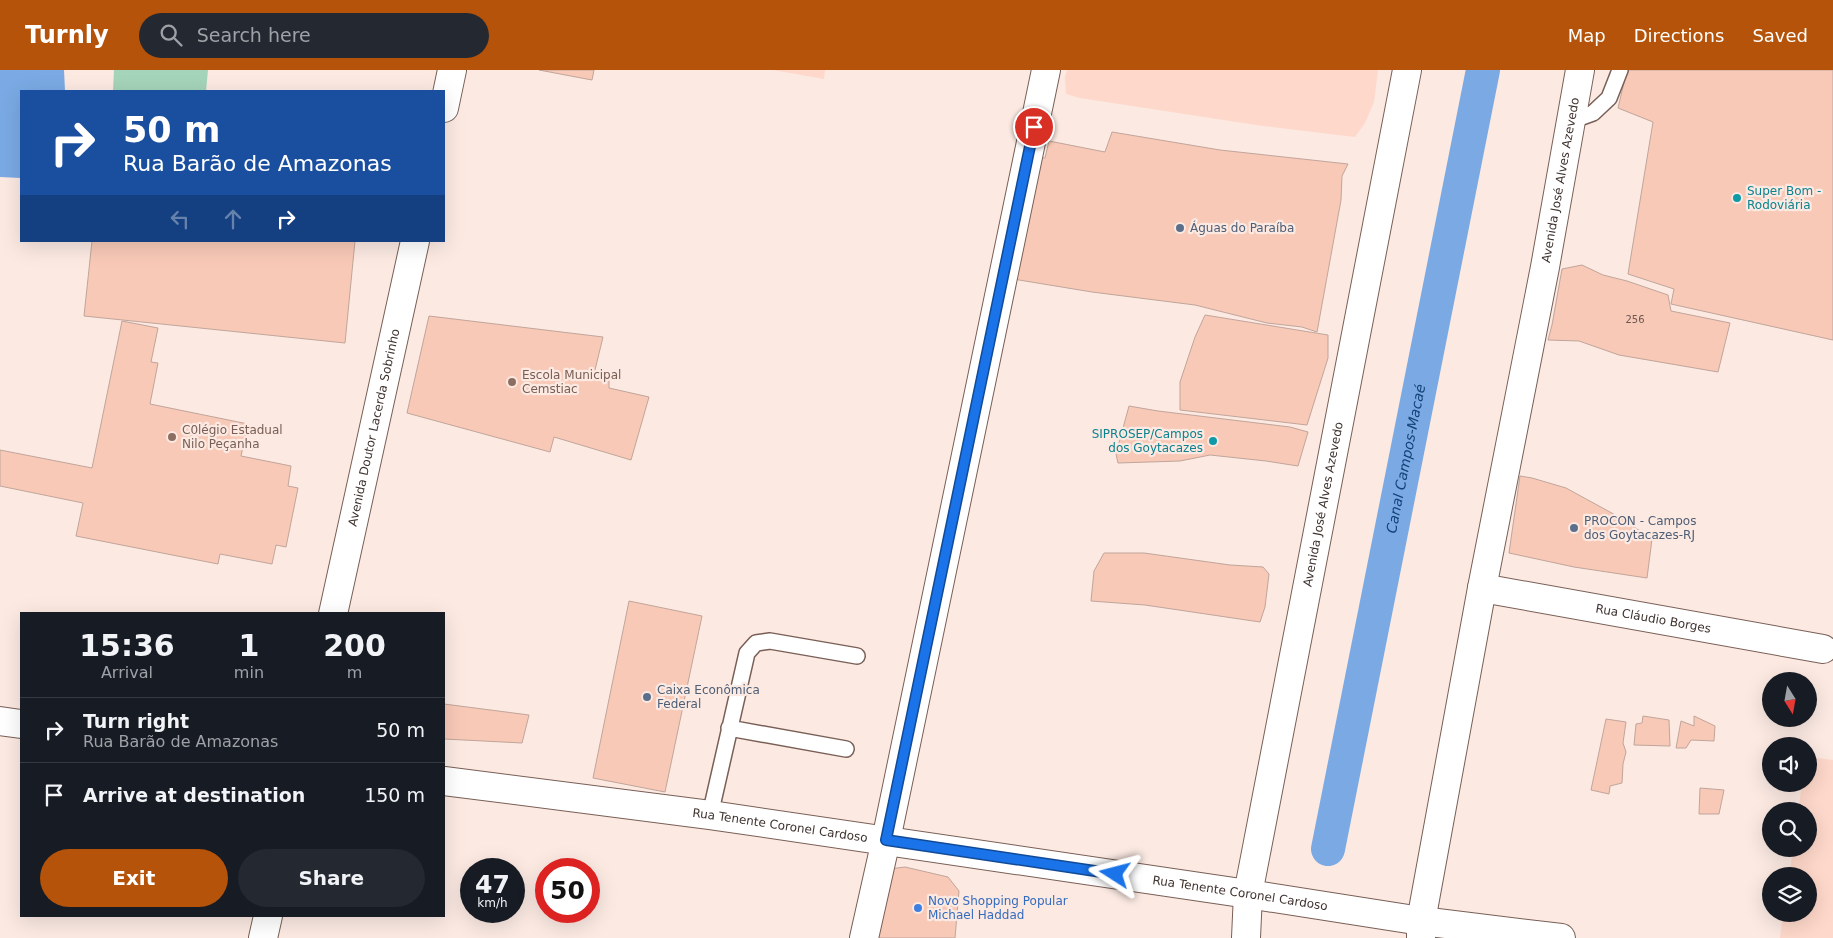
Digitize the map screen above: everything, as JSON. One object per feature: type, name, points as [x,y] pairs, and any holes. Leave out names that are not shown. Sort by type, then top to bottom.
[{"type":"main road","points":[[445,103],[452,70]]},
{"type":"main road","points":[[864,938],[1046,70]]},
{"type":"main road","name":"Avenida José Alves Azevedo","points":[[1246,938],[1248,894],[1407,70]]},
{"type":"main road","name":"Avenida José Alves Azevedo","points":[[1421,930],[1482,588],[1545,267],[1580,70]]},
{"type":"main road","name":"Avenida Doutor Lacerda Sobrinho","points":[[333,612],[415,242]]},
{"type":"main road","name":"Rua Cláudio Borges","points":[[1482,588],[1823,649]]},
{"type":"main road","points":[[0,721],[20,724]]},
{"type":"main road","name":"Rua Tenente Coronel Cardoso","points":[[445,781],[710,815],[1248,894],[1364,912],[1421,930],[1562,938]]},
{"type":"main road","points":[[264,938],[268,917]]},
{"type":"lane","points":[[1571,121],[1593,113],[1609,98],[1620,70]]},
{"type":"lane","points":[[710,815],[747,653],[756,643],[770,641],[857,656]]},
{"type":"lane","points":[[729,728],[846,749]]},
{"type":"shaded area","points":[[773,70],[825,70],[824,79]]},
{"type":"shaded area","points":[[1067,70],[1378,70],[1374,102],[1365,123],[1355,137],[1263,126],[1080,98],[1066,94],[1065,77]]},
{"type":"shaded area","points":[[1817,758],[1833,760],[1833,938],[1780,938],[1782,922],[1817,922],[1817,867],[1790,867],[1792,857],[1817,857],[1817,802],[1799,802],[1801,792],[1817,792]]},
{"type":"green space","points":[[114,70],[208,70],[206,90],[113,90]]},
{"type":"water","points":[[0,70],[64,70],[65,90],[20,90],[20,178],[0,177]]},
{"type":"building","points":[[539,70],[594,70],[592,80]]},
{"type":"building","name":"Super Bom - Rodoviária","points":[[1627,70],[1833,70],[1833,340],[1671,304],[1674,289],[1628,274],[1653,122],[1618,108]]},
{"type":"building","name":"Águas do Paraíba","points":[[1112,132],[1220,150],[1348,164],[1342,176],[1341,200],[1317,332],[1302,327],[1267,323],[1195,305],[1092,292],[1013,279],[1035,157],[1045,158],[1049,141],[1105,152]]},
{"type":"building","points":[[92,242],[355,242],[345,343],[84,316]]},
{"type":"building","points":[[1582,265],[1603,275],[1668,295],[1671,311],[1730,323],[1718,372],[1619,355],[1579,341],[1548,340],[1562,269]]},
{"type":"building","points":[[1205,315],[1328,335],[1328,358],[1307,425],[1180,410],[1180,382],[1195,337]]},
{"type":"building","name":"Escola Municipal Cemstiac","points":[[429,316],[603,337],[594,374],[609,376],[609,388],[649,397],[631,460],[554,437],[550,452],[407,413]]},
{"type":"building","name":"C0légio Estadual Nilo Peçanha","points":[[122,321],[158,328],[151,362],[158,363],[150,404],[248,424],[241,456],[291,466],[288,486],[298,488],[286,547],[276,545],[272,564],[220,554],[218,564],[76,536],[83,503],[0,486],[0,450],[92,468]]},
{"type":"building","name":"SIPROSEP/Campos dos Goytacazes","points":[[1129,406],[1290,427],[1308,432],[1298,466],[1210,455],[1180,461],[1118,463],[1116,454]]},
{"type":"building","name":"PROCON - Campos dos Goytacazes-RJ","points":[[1520,476],[1566,488],[1619,517],[1652,539],[1647,578],[1574,567],[1509,553]]},
{"type":"building","points":[[1104,553],[1144,553],[1230,565],[1263,567],[1269,574],[1265,607],[1260,622],[1145,605],[1091,601],[1094,571]]},
{"type":"building","name":"Caixa Econômica Federal","points":[[629,601],[702,616],[665,792],[593,778]]},
{"type":"building","points":[[445,704],[529,715],[522,743],[445,739]]},
{"type":"building","points":[[1643,716],[1669,720],[1670,746],[1634,745],[1636,724],[1642,723]]},
{"type":"building","points":[[1694,716],[1715,726],[1714,741],[1691,740],[1686,748],[1676,748],[1681,721],[1694,726]]},
{"type":"building","points":[[1606,719],[1626,722],[1623,743],[1626,752],[1622,783],[1610,786],[1609,794],[1591,790]]},
{"type":"building","points":[[1700,788],[1724,790],[1719,814],[1699,814]]},
{"type":"building","name":"Novo Shopping Popular Michael Haddad","points":[[905,867],[948,877],[959,891],[955,938],[870,938],[889,869]]},
{"type":"waterway","name":"Canal Campos-Macaé","points":[[1328,849],[1483,70]]},
{"type":"place","name":"Super Bom - Rodoviária","points":[[1737,198]]},
{"type":"place","name":"Águas do Paraíba","points":[[1180,228]]},
{"type":"place","name":"Escola Municipal Cemstiac","points":[[512,382]]},
{"type":"place","name":"C0légio Estadual Nilo Peçanha","points":[[172,437]]},
{"type":"place","name":"SIPROSEP/Campos dos Goytacazes","points":[[1213,441]]},
{"type":"place","name":"PROCON - Campos dos Goytacazes-RJ","points":[[1574,528]]},
{"type":"place","name":"Caixa Econômica Federal","points":[[647,697]]},
{"type":"place","name":"Novo Shopping Popular Michael Haddad","points":[[918,908]]},
{"type":"route","points":[[1034,127],[886,840],[1115,874]]}]
